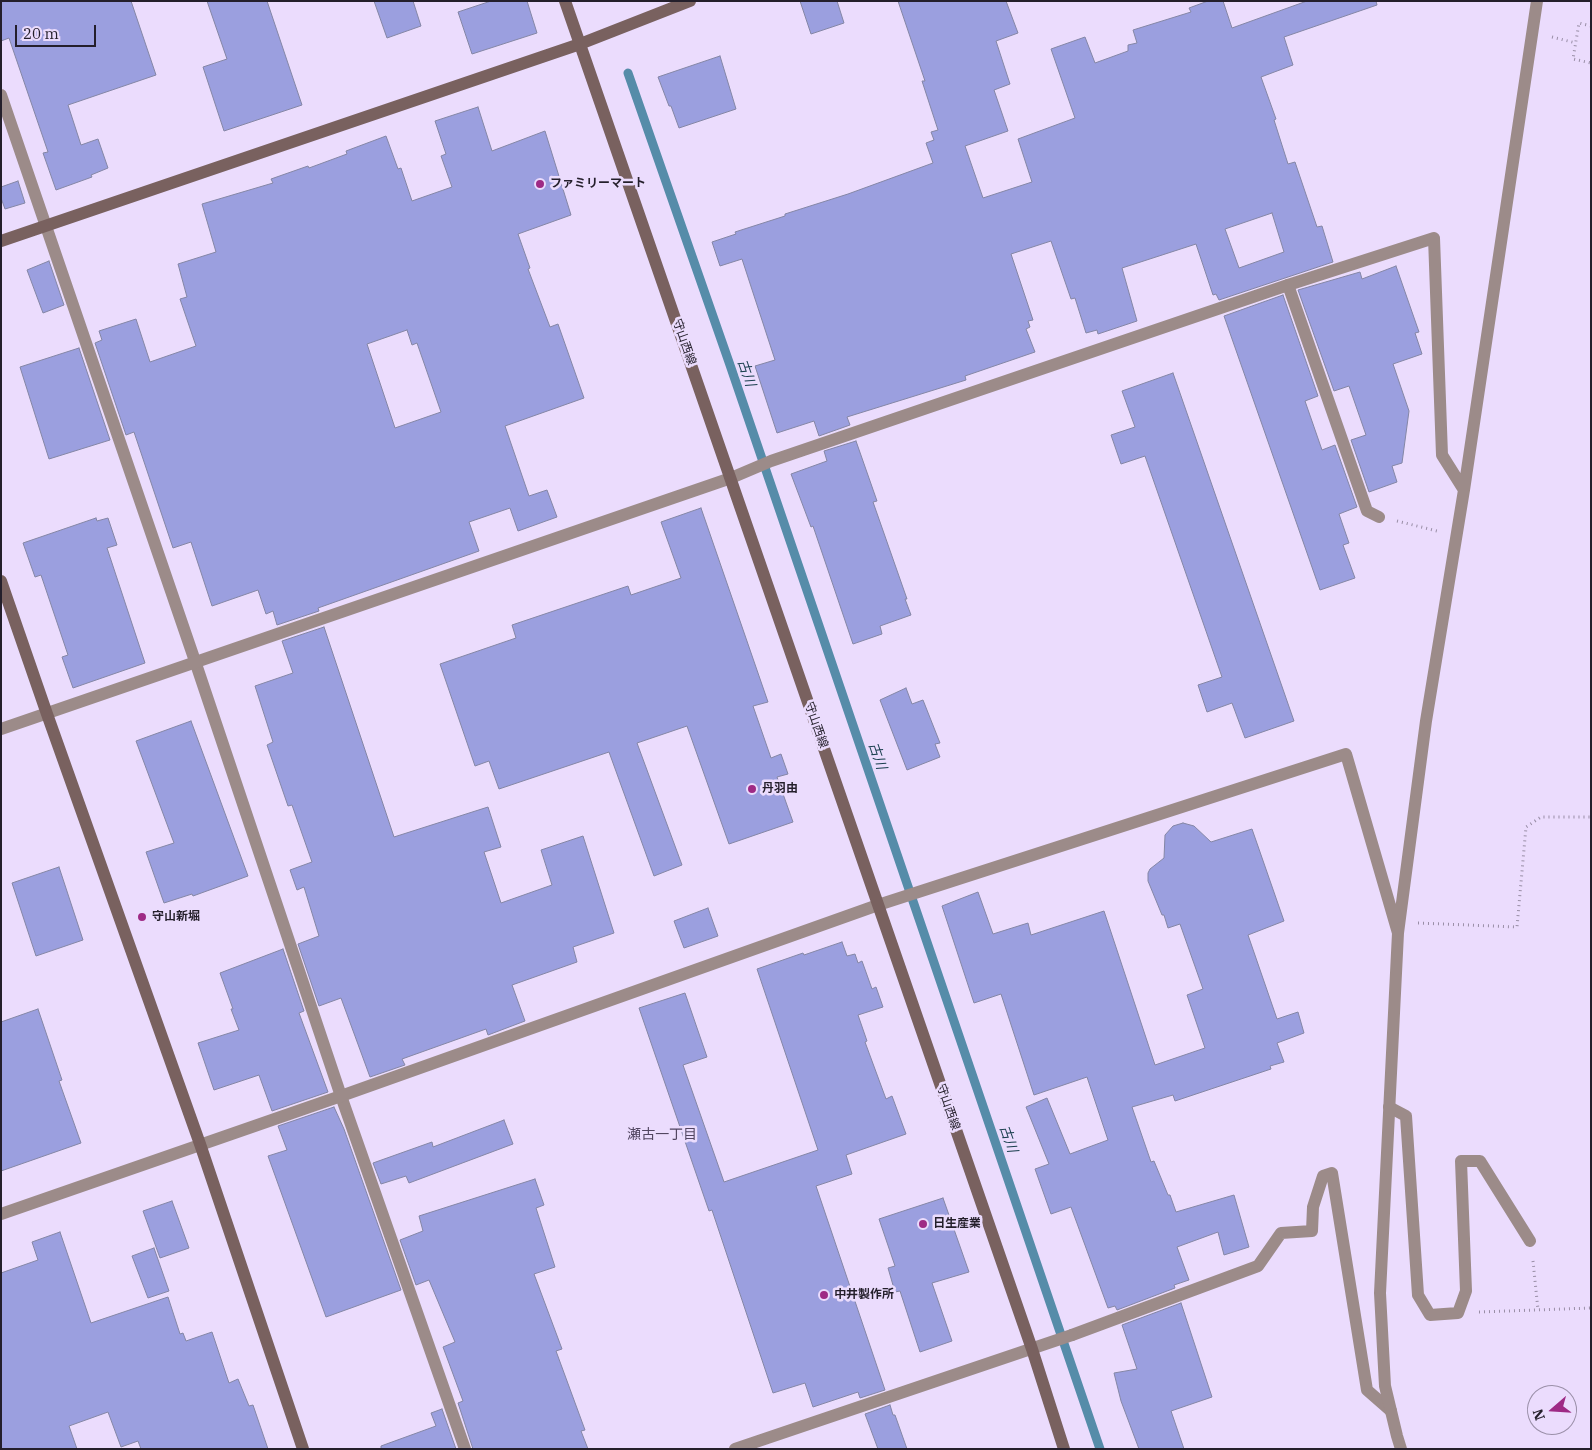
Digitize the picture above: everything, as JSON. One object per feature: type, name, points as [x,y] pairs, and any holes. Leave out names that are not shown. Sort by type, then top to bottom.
[{"type":"street","name":"守山西線","points":[[565,1],[1032,1348],[1064,1449]]},
{"type":"street","points":[[1,241],[580,44],[690,1]]},
{"type":"street","points":[[1401,1449],[1385,1386],[1380,1293],[1398,933],[1426,721],[1457,536],[1537,1]]},
{"type":"street","points":[[1,95],[195,661],[341,1096],[465,1449]]},
{"type":"street","points":[[1,729],[731,478],[771,462],[1288,285],[1434,238],[1442,455],[1464,490]]},
{"type":"street","points":[[1288,285],[1366,511],[1379,517]]},
{"type":"street","points":[[1,581],[200,1144],[303,1449]]},
{"type":"street","points":[[1,1214],[341,1096],[878,905],[1346,754],[1398,933]]},
{"type":"street","points":[[1390,1107],[1406,1116],[1418,1295],[1430,1315],[1458,1313],[1466,1291],[1461,1161],[1480,1160],[1530,1241]]},
{"type":"street","points":[[736,1449],[1050,1343],[1258,1266],[1281,1233],[1312,1231],[1313,1207],[1323,1176],[1332,1173],[1366,1390],[1391,1411]]},
{"type":"path","points":[[1591,26],[1580,23],[1573,59],[1591,63]]},
{"type":"path","points":[[1568,40],[1576,43]]},
{"type":"path","points":[[1379,517],[1457,536]]},
{"type":"path","points":[[1442,924],[1517,927],[1526,827],[1541,817],[1591,817]]},
{"type":"path","points":[[1530,1241],[1538,1310]]},
{"type":"path","points":[[1458,1313],[1591,1308]]},
{"type":"building","points":[[1,1],[131,1],[156,75],[68,105],[81,145],[98,139],[108,168],[91,175],[92,177],[56,190],[43,153],[48,152],[9,38],[1,41]]},
{"type":"building","points":[[207,1],[267,1],[302,105],[224,131],[203,67],[227,59]]},
{"type":"building","points":[[374,1],[413,1],[421,26],[387,38]]},
{"type":"building","points":[[491,1],[527,1],[537,33],[472,54],[458,12]]},
{"type":"building","points":[[800,1],[837,1],[844,23],[811,34]]},
{"type":"building","points":[[898,1],[1006,1],[1018,33],[996,41],[1010,84],[994,90],[1008,131],[965,146],[983,198],[1032,182],[1018,139],[1075,118],[1051,49],[1085,37],[1095,63],[1128,51],[1128,45],[1137,43],[1133,30],[1191,12],[1189,8],[1208,1],[1223,1],[1232,28],[1307,1],[1376,1],[1377,5],[1284,37],[1293,65],[1261,77],[1276,119],[1274,120],[1288,164],[1295,162],[1317,227],[1322,226],[1333,262],[1219,300],[1216,294],[1213,295],[1196,244],[1122,268],[1137,321],[1098,334],[1097,330],[1086,333],[1075,298],[1071,299],[1051,241],[1011,254],[1033,320],[1028,321],[1030,327],[1026,329],[1035,352],[965,376],[966,380],[847,417],[850,425],[819,436],[814,421],[777,433],[755,366],[775,360],[742,259],[720,266],[712,242],[736,234],[735,232],[785,216],[785,214],[848,194],[933,163],[926,143],[934,140],[931,132],[938,130],[922,81],[925,81]],"holes":[[[1272,213],[1284,252],[1239,268],[1225,229]]]},
{"type":"building","points":[[720,56],[736,109],[679,128],[658,77]]},
{"type":"building","points":[[478,107],[492,151],[545,131],[571,215],[518,234],[530,268],[528,269],[550,327],[558,324],[584,398],[505,426],[529,496],[547,490],[557,517],[518,531],[510,508],[469,522],[479,551],[318,608],[319,611],[277,625],[273,611],[266,614],[258,590],[212,606],[191,542],[173,548],[134,432],[126,435],[95,343],[102,340],[99,331],[136,319],[150,362],[196,346],[180,299],[187,297],[178,264],[216,252],[202,204],[273,183],[271,179],[347,154],[346,151],[386,136],[398,169],[401,168],[412,201],[452,187],[441,156],[446,154],[435,121]],"holes":[[[407,330],[412,345],[417,343],[441,412],[395,428],[367,344]]]},
{"type":"building","points":[[18,181],[25,203],[5,209],[1,198],[1,187]]},
{"type":"building","points":[[49,261],[64,305],[43,313],[27,270]]},
{"type":"building","points":[[1396,266],[1419,332],[1415,333],[1422,354],[1393,364],[1409,411],[1402,463],[1392,466],[1397,482],[1369,492],[1351,440],[1366,435],[1349,386],[1334,391],[1298,290],[1360,272],[1362,279]]},
{"type":"building","points":[[1283,295],[1318,396],[1305,401],[1322,450],[1335,445],[1357,507],[1339,514],[1349,543],[1343,545],[1355,578],[1320,590],[1224,316]]},
{"type":"building","points":[[79,348],[110,440],[49,459],[20,367]]},
{"type":"building","points":[[1173,373],[1294,721],[1245,738],[1232,703],[1207,712],[1198,685],[1222,677],[1145,456],[1121,464],[1111,435],[1135,427],[1122,391]]},
{"type":"building","points":[[856,441],[877,501],[873,502],[911,615],[880,626],[882,634],[853,644],[813,526],[811,527],[791,474],[827,461],[824,451]]},
{"type":"building","points":[[701,508],[768,702],[753,706],[771,758],[781,754],[788,774],[777,777],[793,822],[729,844],[687,726],[637,743],[682,865],[654,876],[609,752],[499,789],[489,761],[475,766],[440,664],[516,638],[512,625],[628,586],[631,595],[681,578],[661,522]]},
{"type":"building","points":[[96,518],[97,521],[108,518],[117,545],[107,548],[145,663],[73,688],[62,657],[68,655],[41,575],[35,577],[23,543]]},
{"type":"building","points":[[324,627],[394,837],[488,807],[501,847],[484,852],[501,903],[552,885],[541,850],[583,836],[614,933],[573,947],[577,962],[512,985],[525,1021],[488,1035],[486,1029],[402,1059],[405,1065],[370,1077],[341,998],[319,1006],[298,944],[319,936],[304,887],[297,890],[290,870],[312,862],[292,805],[288,806],[267,745],[273,742],[255,686],[293,673],[282,641]]},
{"type":"building","points":[[906,688],[912,704],[923,700],[940,743],[935,744],[940,757],[907,770],[880,700]]},
{"type":"building","points":[[191,721],[248,876],[193,896],[192,894],[164,903],[146,852],[174,843],[136,741]]},
{"type":"building","points":[[1183,823],[1194,826],[1211,842],[1252,829],[1284,921],[1248,935],[1277,1019],[1298,1012],[1304,1033],[1277,1043],[1284,1062],[1270,1066],[1271,1069],[1175,1101],[1173,1095],[1132,1107],[1151,1162],[1154,1161],[1176,1212],[1234,1195],[1249,1247],[1224,1255],[1218,1232],[1177,1247],[1189,1280],[1174,1285],[1175,1288],[1117,1310],[1115,1306],[1108,1308],[1071,1207],[1051,1214],[1035,1169],[1049,1164],[1026,1107],[1047,1098],[1070,1154],[1108,1140],[1087,1077],[1034,1095],[1001,994],[974,1003],[942,906],[978,892],[993,934],[1028,923],[1031,935],[1104,911],[1155,1065],[1205,1048],[1187,995],[1203,989],[1180,924],[1168,928],[1148,881],[1150,869],[1164,858],[1165,835],[1173,826]]},
{"type":"building","points":[[59,867],[83,940],[36,956],[12,883]]},
{"type":"building","points":[[708,908],[718,936],[684,948],[674,921]]},
{"type":"building","points":[[842,942],[847,956],[855,954],[858,963],[862,961],[872,989],[876,987],[883,1007],[858,1015],[867,1041],[865,1042],[886,1099],[892,1096],[906,1134],[846,1155],[852,1174],[816,1186],[885,1390],[860,1398],[858,1392],[813,1407],[805,1383],[773,1393],[712,1210],[709,1211],[639,1008],[685,993],[707,1057],[683,1065],[724,1182],[818,1150],[757,969]]},
{"type":"building","points":[[283,949],[304,1011],[299,1013],[328,1092],[272,1111],[259,1075],[214,1090],[198,1043],[239,1030],[220,973]]},
{"type":"building","points":[[38,1009],[62,1080],[59,1081],[81,1143],[1,1171],[1,1022]]},
{"type":"building","points":[[334,1107],[344,1129],[401,1290],[326,1317],[268,1156],[287,1150],[278,1126]]},
{"type":"building","points":[[504,1120],[513,1144],[409,1183],[406,1176],[381,1184],[373,1163],[432,1142],[433,1147]]},
{"type":"building","points":[[535,1179],[544,1205],[536,1208],[555,1267],[534,1274],[562,1349],[556,1351],[585,1430],[581,1431],[588,1449],[473,1449],[458,1403],[463,1401],[443,1347],[455,1342],[429,1280],[416,1285],[400,1240],[423,1231],[419,1216]]},
{"type":"building","points":[[943,1198],[969,1272],[932,1283],[952,1341],[920,1352],[900,1291],[895,1292],[888,1268],[895,1266],[879,1219]]},
{"type":"building","points":[[172,1201],[189,1248],[160,1258],[143,1211]]},
{"type":"building","points":[[60,1232],[91,1323],[168,1297],[180,1334],[183,1333],[186,1341],[212,1332],[229,1383],[238,1379],[249,1406],[253,1405],[268,1449],[141,1449],[138,1441],[121,1447],[108,1412],[69,1426],[77,1449],[1,1449],[1,1273],[38,1260],[32,1242]]},
{"type":"building","points":[[154,1248],[169,1291],[148,1298],[132,1256]]},
{"type":"building","points":[[1181,1303],[1212,1397],[1171,1411],[1184,1449],[1139,1449],[1121,1401],[1114,1373],[1137,1369],[1122,1325]]},
{"type":"building","points":[[890,1405],[907,1449],[878,1449],[865,1414]]},
{"type":"building","points":[[442,1409],[456,1449],[381,1449],[381,1446],[436,1426],[431,1413]]},
{"type":"waterway","name":"古川","points":[[628,73],[730,365],[1100,1449]]},
{"type":"place","name":"ファミリーマート","points":[[540,184]]},
{"type":"place","name":"丹羽由","points":[[752,789]]},
{"type":"place","name":"守山新堀","points":[[142,917]]},
{"type":"place","name":"日生産業","points":[[923,1224]]},
{"type":"place","name":"中井製作所","points":[[824,1295]]},
{"type":"district","name":"瀬古一丁目","points":[[662,1135]]}]
